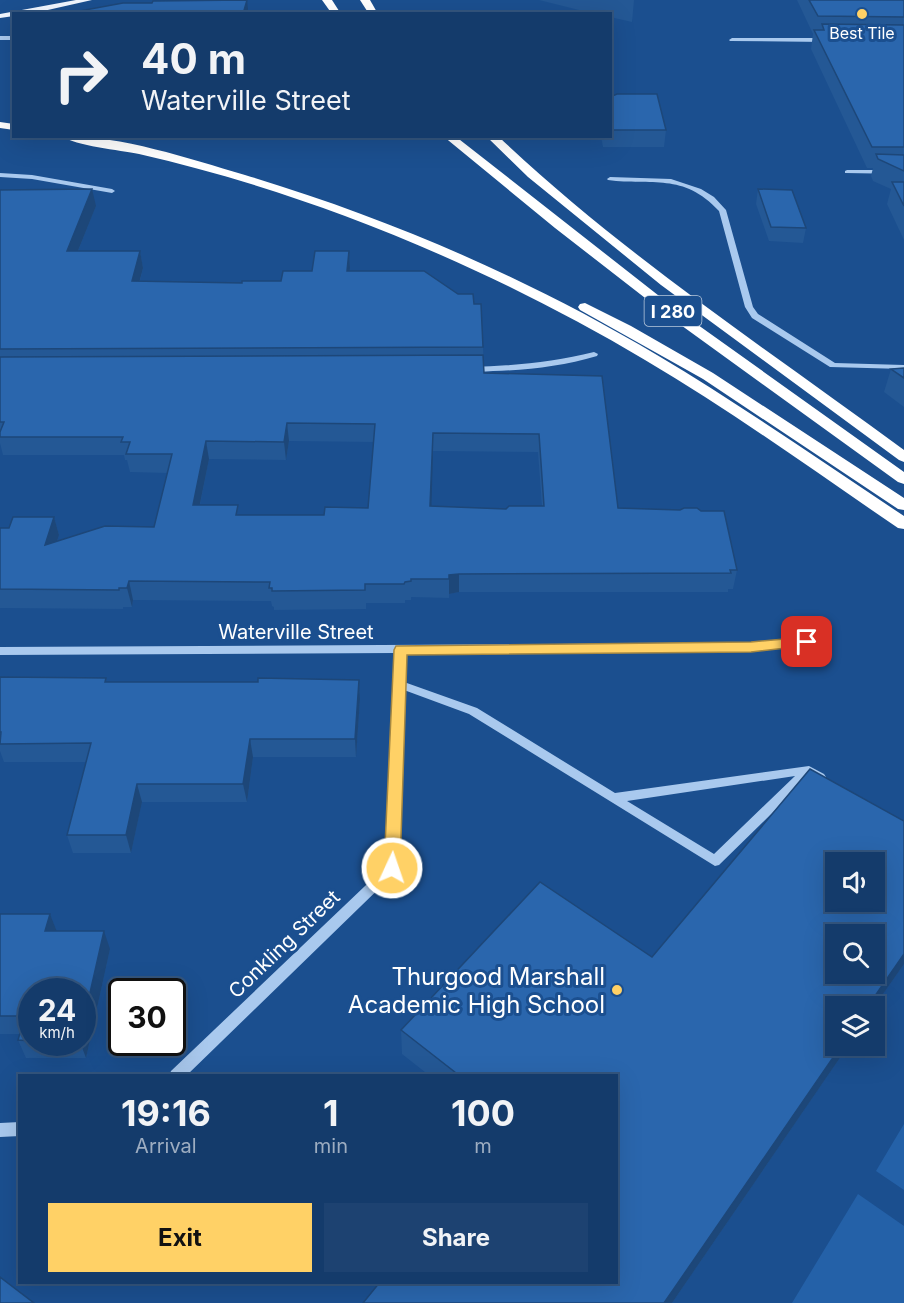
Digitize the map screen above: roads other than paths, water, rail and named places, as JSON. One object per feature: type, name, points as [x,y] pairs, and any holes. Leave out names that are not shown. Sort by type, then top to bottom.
[{"type":"highway","points":[[76,138],[156,156],[278,189],[370,220],[451,254],[531,292],[614,336],[705,391],[904,524]]},
{"type":"highway","points":[[100,138],[211,164],[306,191],[377,216],[543,286],[626,327],[725,386],[904,505]]},
{"type":"highway","name":"I 280","points":[[450,138],[499,179],[654,296],[904,479]]},
{"type":"highway","name":"I 280","points":[[493,138],[532,174],[666,282],[904,457]]},
{"type":"main road","points":[[25,12],[88,0]]},
{"type":"street","points":[[732,40],[835,40]]},
{"type":"street","points":[[847,172],[904,172]]},
{"type":"street","points":[[0,175],[33,177],[112,190]]},
{"type":"street","points":[[610,179],[659,179],[698,189],[713,198],[722,210],[749,307],[755,316],[833,365],[848,368],[904,367]]},
{"type":"street","points":[[458,369],[540,368],[594,354]]},
{"type":"street","name":"Waterville Street","points":[[0,651],[751,647],[807,642]]},
{"type":"street","name":"Conkling Street","points":[[178,1074],[392,868],[400,650]]},
{"type":"street","points":[[399,684],[473,711],[715,861],[808,770]]},
{"type":"street","points":[[613,798],[808,770],[828,781]]},
{"type":"street","points":[[0,1130],[18,1130]]},
{"type":"place","name":"Best Tile","points":[[862,14]]},
{"type":"place","name":"Thurgood Marshall Academic High School","points":[[617,990]]}]
